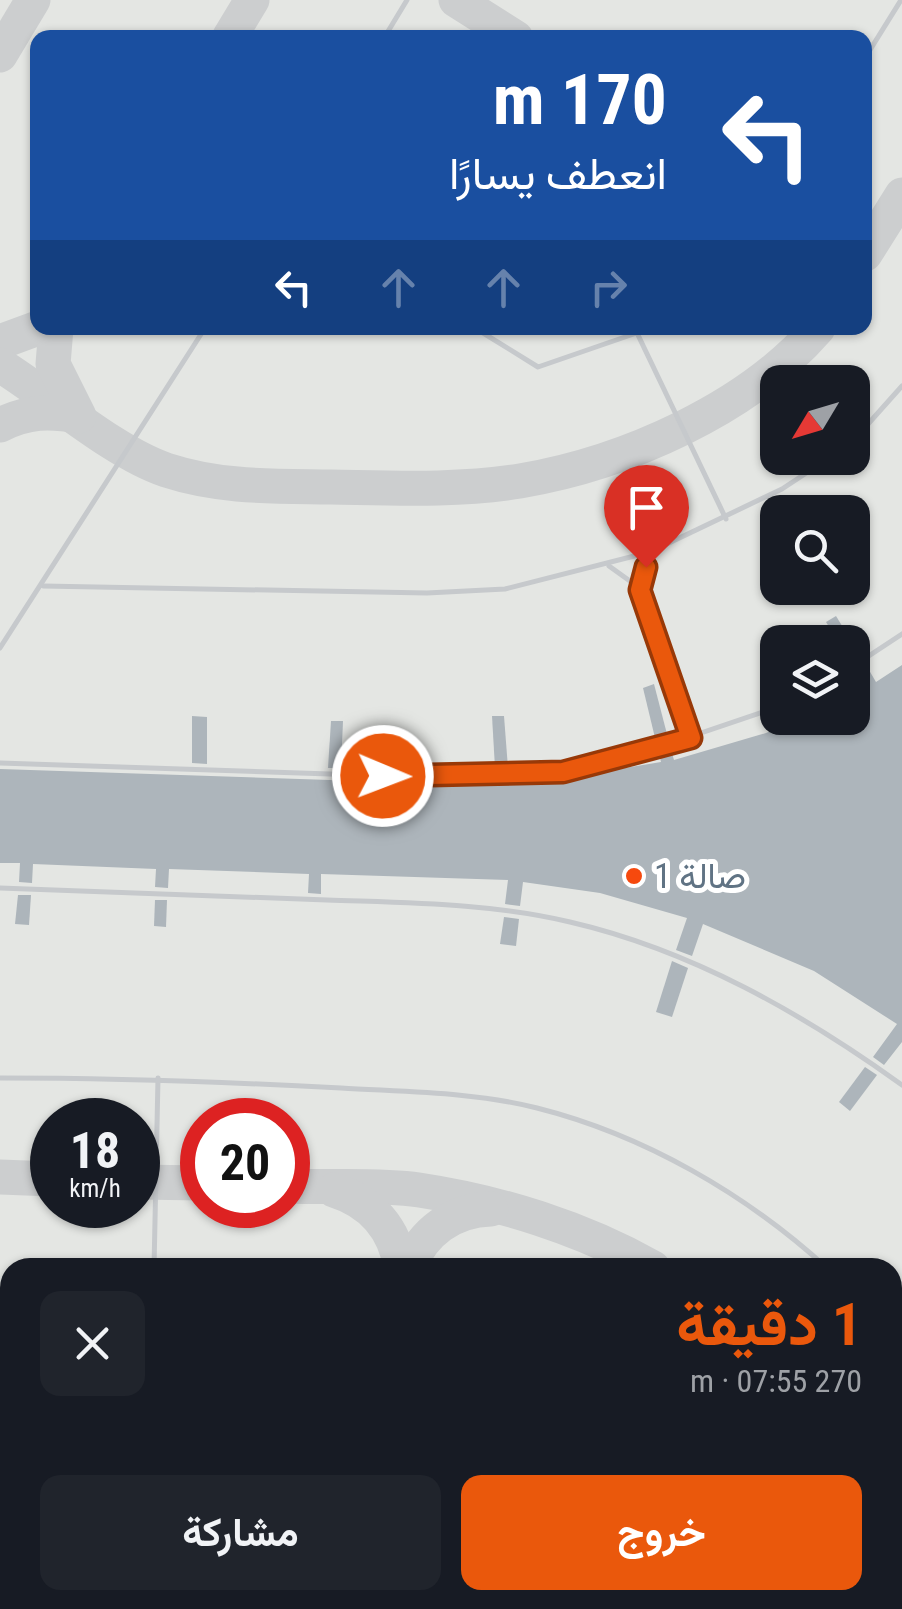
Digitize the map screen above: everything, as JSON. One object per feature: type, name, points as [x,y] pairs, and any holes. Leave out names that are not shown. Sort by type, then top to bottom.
[{"type":"lane","points":[[389,30],[407,0]]},
{"type":"lane","points":[[872,47],[901,0]]},
{"type":"lane","points":[[0,648],[202,335]]},
{"type":"lane","points":[[487,335],[538,367],[638,335],[726,519]]},
{"type":"lane","points":[[870,422],[902,386]]},
{"type":"lane","points":[[43,586],[427,593],[506,590],[650,552],[726,519],[804,475]]},
{"type":"lane","points":[[640,590],[650,552]]},
{"type":"lane","points":[[606,565],[618,569],[640,590],[691,738]]},
{"type":"lane","points":[[870,656],[902,634]]},
{"type":"lane","points":[[0,763],[439,776],[563,772],[691,738],[760,713]]},
{"type":"lane","points":[[0,888],[476,906],[570,922],[654,948],[766,998],[828,1032],[902,1086]]},
{"type":"lane","points":[[0,1078],[158,1078],[447,1094],[536,1108],[614,1134],[694,1171],[792,1236],[816,1258]]},
{"type":"lane","points":[[154,1258],[158,1078]]},
{"type":"shaded area","points":[[0,0],[902,0],[902,1258],[0,1258]]},
{"type":"building","points":[[836,616],[842,625],[828,625],[826,622]]},
{"type":"building","name":"صالة 1","points":[[902,665],[902,1042],[884,1065],[873,1057],[897,1024],[814,971],[703,924],[692,956],[676,950],[687,918],[600,893],[523,882],[520,906],[505,904],[508,880],[321,874],[321,894],[308,893],[309,874],[169,869],[168,888],[155,887],[156,869],[33,864],[32,883],[19,882],[20,863],[0,863],[0,769],[421,783],[564,778],[661,762],[659,754],[671,750],[674,760],[760,735],[870,735],[870,672],[876,682]]},
{"type":"building","points":[[654,684],[668,738],[656,742],[643,688]]},
{"type":"building","points":[[192,716],[207,717],[207,764],[192,763]]},
{"type":"building","points":[[492,716],[504,716],[508,768],[495,768]]},
{"type":"building","points":[[331,721],[343,721],[341,768],[328,768]]},
{"type":"building","points":[[18,895],[31,895],[29,925],[15,924]]},
{"type":"building","points":[[155,900],[167,900],[166,927],[154,926]]},
{"type":"building","points":[[504,917],[519,919],[516,946],[500,944]]},
{"type":"building","points":[[672,961],[688,968],[672,1017],[656,1012]]},
{"type":"building","points":[[865,1067],[877,1075],[850,1111],[839,1102]]},
{"type":"taxiway","points":[[0,55],[33,0]]},
{"type":"taxiway","points":[[234,30],[252,0]]},
{"type":"taxiway","points":[[456,0],[503,30]]},
{"type":"taxiway","points":[[872,243],[902,195]]},
{"type":"taxiway","points":[[0,342],[30,331]]},
{"type":"taxiway","points":[[0,425],[39,413],[79,416],[53,364],[55,335]]},
{"type":"taxiway","points":[[0,365],[125,450],[187,476],[268,486],[450,488],[560,473],[642,446],[721,407],[757,384],[811,335]]},
{"type":"taxiway","points":[[0,1177],[30,1178]]},
{"type":"taxiway","points":[[160,1182],[180,1183]]},
{"type":"taxiway","points":[[310,1186],[403,1188],[449,1195],[539,1218],[634,1258]]},
{"type":"taxiway","points":[[334,1190],[360,1202],[380,1219],[399,1258]]},
{"type":"taxiway","points":[[413,1258],[441,1225],[464,1214],[491,1209]]},
{"type":"place","name":"صالة 1","points":[[634,876]]},
{"type":"route","points":[[383,776],[563,772],[636,756],[691,738],[640,590],[646,567]]}]
